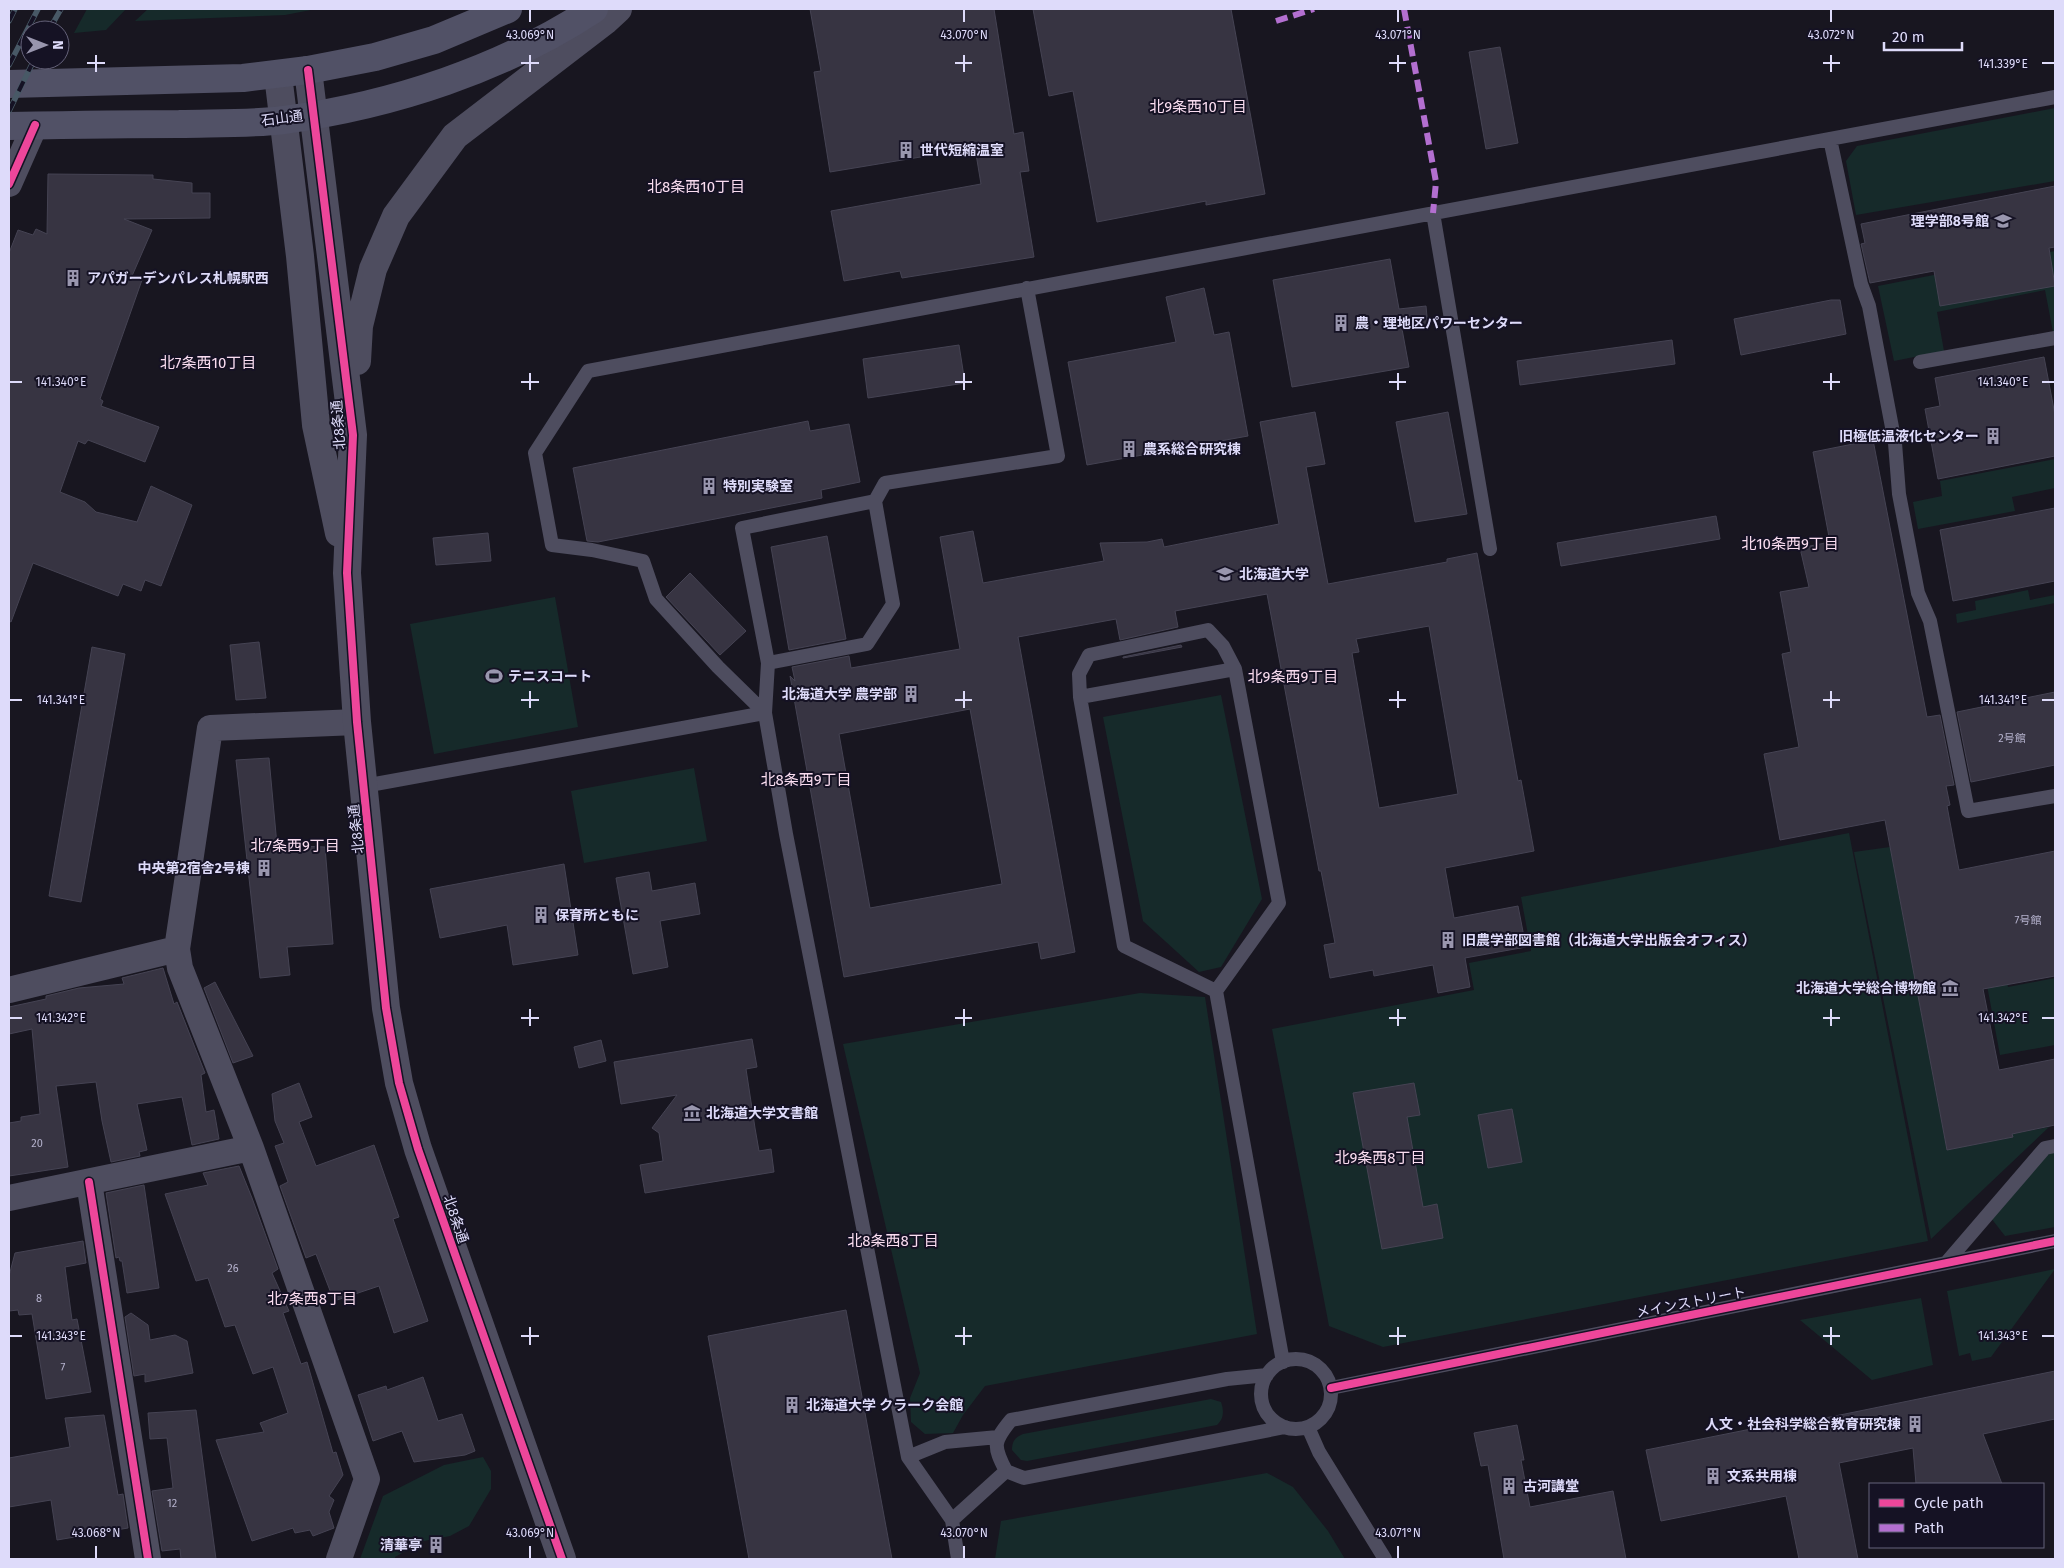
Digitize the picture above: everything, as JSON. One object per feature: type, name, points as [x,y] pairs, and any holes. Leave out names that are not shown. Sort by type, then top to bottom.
[{"type":"main road","points":[[9,84],[243,78],[278,75],[375,57],[434,40],[508,9]]},
{"type":"main road","name":"石山通","points":[[22,125],[200,124],[283,120],[315,114],[388,99],[445,81],[516,53],[594,9]]},
{"type":"street","points":[[353,435],[359,326],[373,269],[396,216],[455,136],[618,9]]},
{"type":"street","name":"北8条通","points":[[308,70],[315,114],[353,435],[347,573],[357,722],[386,1008],[399,1083],[418,1149],[562,1559]]},
{"type":"street","name":"北8条通","points":[[278,75],[300,256],[316,425],[347,573]]},
{"type":"street","points":[[9,184],[22,125]]},
{"type":"street","points":[[339,1559],[367,1479],[251,1148],[180,968],[177,949],[210,728],[357,722]]},
{"type":"street","points":[[9,990],[177,949]]},
{"type":"street","points":[[9,1198],[251,1148]]},
{"type":"street","points":[[89,1182],[148,1559]]},
{"type":"lane","points":[[765,713],[718,667],[656,599],[643,561],[592,550],[552,545],[534,453],[588,371],[2055,97]]},
{"type":"lane","points":[[1830,139],[1861,284],[1869,306],[1895,443],[1899,494],[1918,593],[1930,621],[1968,811],[2055,796]]},
{"type":"lane","points":[[1433,213],[1490,548]]},
{"type":"lane","points":[[768,663],[867,644],[893,604],[875,501],[885,483],[1058,456],[1028,288]]},
{"type":"lane","points":[[1920,362],[2055,338]]},
{"type":"lane","points":[[875,501],[742,528],[768,663],[765,713],[786,834],[908,1457],[952,1520],[958,1559]]},
{"type":"lane","points":[[1216,991],[1124,946],[1080,697],[1079,674],[1089,655],[1208,630],[1223,646],[1235,669],[1279,903],[1216,991],[1283,1362]]},
{"type":"lane","points":[[1080,697],[1235,669]]},
{"type":"lane","points":[[364,786],[765,713]]},
{"type":"lane","points":[[1946,1263],[2044,1148],[2055,1146]]},
{"type":"lane","name":"メインストリート","points":[[1331,1388],[2055,1241]]},
{"type":"lane","points":[[1303,1359],[1313,1363],[1327,1378],[1331,1388],[1331,1398],[1324,1416],[1308,1427],[1296,1429],[1285,1427],[1276,1422],[1263,1406],[1262,1385],[1266,1375],[1283,1362],[1303,1359]]},
{"type":"lane","points":[[1266,1375],[1227,1379],[1011,1420],[998,1437],[998,1454],[1006,1471],[1024,1478],[1285,1427]]},
{"type":"lane","points":[[1308,1427],[1319,1452],[1385,1559]]},
{"type":"lane","points":[[908,1457],[945,1442],[998,1437]]},
{"type":"lane","points":[[952,1520],[1006,1471]]},
{"type":"green space","points":[[87,9],[126,9],[106,30],[74,33]]},
{"type":"green space","points":[[148,9],[316,9],[285,15],[135,21]]},
{"type":"green space","points":[[2055,108],[2055,181],[1856,215],[1846,161],[1857,146]]},
{"type":"green space","points":[[2055,251],[2055,331],[2053,332],[2045,290],[1937,312],[1944,351],[1894,361],[1878,286]]},
{"type":"green space","points":[[2055,459],[2055,488],[2012,497],[2015,511],[1918,529],[1913,502],[1942,496],[1940,481]]},
{"type":"green space","points":[[2028,590],[2030,600],[2055,595],[2055,603],[1957,623],[1956,614],[1976,610],[1975,601]]},
{"type":"green space","name":"テニスコート","points":[[555,597],[578,727],[434,754],[410,624]]},
{"type":"green space","points":[[1221,695],[1262,899],[1221,967],[1199,972],[1143,921],[1103,717]]},
{"type":"green space","points":[[694,768],[707,841],[584,863],[571,791]]},
{"type":"green space","points":[[1849,833],[1928,1241],[1383,1347],[1329,1326],[1272,1029],[1474,990],[1469,963],[1531,951],[1521,897]]},
{"type":"green space","points":[[1890,847],[1947,1150],[2013,1137],[2012,1134],[2049,1127],[1931,1239],[1854,852]]},
{"type":"green space","points":[[1995,917],[2008,987],[2055,978],[2055,1045],[2000,1055],[1975,921]]},
{"type":"green space","points":[[1140,993],[1205,997],[1257,1334],[985,1386],[963,1415],[953,1433],[925,1434],[911,1422],[910,1398],[920,1373],[843,1044]]},
{"type":"green space","points":[[2055,1149],[2055,1227],[2005,1236],[1991,1218],[2047,1151]]},
{"type":"green space","points":[[2055,1269],[1991,1357],[1972,1361],[1970,1353],[1959,1356],[1947,1291]]},
{"type":"green space","points":[[1921,1298],[1933,1365],[1872,1380],[1800,1320]]},
{"type":"green space","points":[[1211,1399],[1221,1402],[1222,1405],[1222,1417],[1217,1425],[1027,1461],[1021,1460],[1012,1450],[1014,1440],[1023,1434]]},
{"type":"green space","points":[[483,1457],[491,1471],[491,1489],[469,1526],[450,1536],[424,1541],[395,1557],[395,1559],[360,1559],[383,1496],[444,1465]]},
{"type":"green space","points":[[1267,1473],[1293,1487],[1328,1531],[1345,1559],[995,1559],[1001,1521]]},
{"type":"building","name":"世代短縮温室","points":[[810,9],[994,9],[1014,134],[1023,132],[1029,171],[1020,172],[1034,257],[902,278],[900,271],[844,281],[831,211],[981,184],[975,148],[830,172],[814,72],[821,71]]},
{"type":"building","points":[[1033,9],[1231,9],[1265,194],[1206,205],[1206,201],[1097,222],[1073,91],[1049,96]]},
{"type":"building","points":[[1500,47],[1518,143],[1486,149],[1469,52]]},
{"type":"building","points":[[48,174],[153,175],[153,179],[192,183],[192,193],[210,193],[210,218],[124,219],[152,230],[132,276],[142,280],[100,399],[103,401],[101,406],[159,427],[145,462],[88,440],[85,444],[78,441],[60,492],[85,502],[96,512],[137,522],[151,486],[192,505],[161,586],[145,580],[141,591],[123,584],[118,596],[33,563],[11,622],[9,621],[9,253],[18,230],[33,235],[36,229],[47,234]]},
{"type":"building","points":[[2055,186],[2055,247],[2049,248],[2055,286],[1940,306],[1934,271],[1870,283],[1861,244],[1865,243],[1861,224]]},
{"type":"building","name":"農・理地区パワーセンター","points":[[1390,259],[1399,309],[1426,306],[1428,327],[1402,329],[1409,367],[1292,387],[1273,280]]},
{"type":"building","name":"農系総合研究棟","points":[[1204,288],[1214,335],[1229,332],[1248,436],[1087,465],[1068,362],[1176,342],[1166,297]]},
{"type":"building","points":[[1831,300],[1840,300],[1846,334],[1741,355],[1734,319]]},
{"type":"building","points":[[1672,340],[1675,364],[1520,385],[1517,361]]},
{"type":"building","points":[[959,345],[965,383],[868,398],[863,359]]},
{"type":"building","name":"旧極低温液化センター","points":[[2044,357],[2055,415],[2055,456],[1938,479],[1925,409],[1940,406],[1935,378]]},
{"type":"building","name":"北海道大学 農学部","points":[[1315,412],[1325,464],[1306,467],[1328,584],[1447,562],[1447,559],[1477,553],[1518,781],[1521,780],[1534,851],[1445,868],[1454,918],[1518,906],[1526,947],[1465,958],[1470,987],[1438,993],[1433,965],[1374,976],[1373,970],[1330,978],[1324,945],[1335,943],[1321,871],[1319,871],[1267,594],[1175,611],[1178,627],[1120,640],[1116,619],[1018,637],[1075,952],[1041,959],[1038,942],[844,977],[790,676],[795,681],[792,667],[849,656],[851,668],[960,649],[940,537],[973,531],[983,583],[1104,561],[1100,543],[1147,542],[1162,539],[1164,547],[1279,524],[1260,422]],"holes":[[[1429,626],[1458,794],[1379,808],[1352,653],[1359,652],[1356,639]],[[970,709],[1002,884],[870,908],[839,734]]]},
{"type":"building","points":[[1448,412],[1467,514],[1415,522],[1396,422]]},
{"type":"building","name":"特別実験室","points":[[808,421],[810,431],[849,424],[860,482],[821,490],[822,498],[598,542],[587,541],[573,468]]},
{"type":"building","points":[[1873,440],[1927,717],[1940,715],[1954,785],[1946,786],[1950,805],[1947,806],[1959,870],[2055,851],[2055,976],[1983,989],[1999,1070],[2055,1059],[2055,1125],[2012,1134],[2013,1137],[1947,1150],[1885,820],[1780,840],[1764,754],[1799,747],[1782,654],[1791,652],[1780,592],[1809,587],[1800,548],[1830,542],[1813,452]]},
{"type":"building","points":[[2055,508],[2055,581],[1953,601],[1940,530]]},
{"type":"building","points":[[1716,516],[1720,539],[1561,566],[1557,543]]},
{"type":"building","points":[[488,533],[491,561],[436,565],[433,538]]},
{"type":"building","points":[[827,536],[846,639],[789,650],[771,547]]},
{"type":"building","points":[[690,573],[746,631],[720,655],[666,597]]},
{"type":"building","points":[[259,642],[266,698],[236,700],[230,645]]},
{"type":"building","points":[[1181,645],[1182,647],[1123,658],[1123,657]]},
{"type":"building","points":[[92,647],[125,654],[81,902],[49,896]]},
{"type":"building","points":[[2055,692],[2055,765],[1971,782],[1957,712]]},
{"type":"building","points":[[269,758],[277,845],[325,847],[333,944],[287,947],[290,975],[260,978],[236,760]]},
{"type":"building","name":"保育所ともに","points":[[564,864],[578,955],[513,965],[507,925],[440,938],[430,889]]},
{"type":"building","points":[[649,872],[652,891],[695,883],[700,914],[660,921],[668,967],[633,974],[616,878]]},
{"type":"building","points":[[163,968],[174,1004],[177,1002],[205,1073],[201,1075],[206,1112],[214,1110],[219,1139],[192,1145],[182,1097],[137,1104],[147,1150],[139,1152],[140,1156],[111,1162],[96,1082],[56,1086],[68,1167],[9,1176],[9,1123],[21,1121],[21,1117],[40,1114],[32,1029],[9,1034],[9,1007],[46,999],[46,996],[79,988],[124,984],[122,978]]},
{"type":"building","points":[[215,982],[253,1056],[233,1063],[204,988]]},
{"type":"building","name":"北海道大学文書館","points":[[752,1039],[757,1067],[746,1069],[755,1128],[759,1151],[771,1149],[774,1172],[645,1193],[640,1165],[663,1161],[659,1133],[652,1128],[677,1095],[621,1104],[614,1062]]},
{"type":"building","points":[[601,1040],[606,1061],[579,1068],[574,1047]]},
{"type":"building","points":[[299,1083],[312,1117],[299,1122],[316,1166],[374,1145],[399,1217],[393,1219],[428,1321],[394,1333],[379,1286],[334,1301],[316,1254],[306,1258],[280,1186],[288,1182],[275,1146],[284,1143],[275,1121],[272,1094]]},
{"type":"building","points":[[1414,1083],[1420,1115],[1407,1117],[1423,1207],[1437,1204],[1443,1238],[1382,1249],[1353,1093]]},
{"type":"building","points":[[1512,1109],[1522,1162],[1488,1168],[1478,1115]]},
{"type":"building","points":[[239,1166],[278,1269],[272,1273],[289,1311],[283,1313],[301,1364],[307,1362],[333,1453],[336,1452],[343,1475],[329,1496],[334,1500],[329,1512],[334,1528],[313,1536],[310,1530],[295,1533],[293,1528],[252,1541],[216,1440],[264,1432],[260,1423],[288,1413],[273,1367],[253,1374],[235,1325],[225,1327],[208,1278],[196,1281],[165,1194],[208,1185],[203,1173]]},
{"type":"building","points":[[144,1185],[159,1288],[127,1293],[122,1261],[120,1261],[119,1257],[116,1258],[106,1193]]},
{"type":"building","points":[[83,1241],[86,1263],[65,1267],[72,1320],[77,1319],[91,1392],[46,1399],[32,1314],[19,1315],[18,1310],[9,1311],[9,1276],[15,1253]]},
{"type":"building","name":"北海道大学 クラーク会館","points":[[846,1310],[892,1559],[749,1559],[708,1336]]},
{"type":"building","points":[[131,1313],[148,1325],[150,1340],[175,1335],[187,1341],[193,1373],[145,1382],[145,1374],[134,1376],[125,1317]]},
{"type":"building","points":[[2055,1371],[2055,1419],[1983,1434],[2002,1483],[1916,1483],[1913,1448],[1839,1463],[1858,1559],[1799,1559],[1786,1496],[1661,1521],[1646,1450],[1756,1428],[1757,1432]]},
{"type":"building","points":[[423,1377],[438,1421],[462,1414],[475,1451],[465,1455],[414,1462],[402,1431],[373,1441],[358,1395],[386,1386],[387,1390]]},
{"type":"building","points":[[196,1410],[216,1559],[181,1559],[180,1549],[162,1551],[152,1491],[173,1488],[167,1438],[150,1439],[148,1413]]},
{"type":"building","points":[[104,1415],[118,1495],[123,1494],[128,1528],[57,1540],[51,1500],[9,1507],[9,1458],[70,1447],[65,1418]]},
{"type":"building","points":[[1517,1425],[1524,1460],[1521,1460],[1530,1507],[1613,1491],[1626,1559],[1504,1559],[1488,1465],[1481,1466],[1474,1433]]},
{"type":"railway","points":[[9,21],[15,9]]},
{"type":"railway","points":[[9,65],[38,9]]},
{"type":"railway","points":[[55,20],[61,9]]},
{"type":"railway","points":[[9,111],[29,70]]},
{"type":"marked path","points":[[1276,21],[1314,9]]},
{"type":"marked path","points":[[1404,9],[1436,182],[1433,213]]},
{"type":"cycle path","points":[[308,70],[353,435],[347,573],[357,722],[386,1008],[399,1083],[418,1149],[562,1559]]},
{"type":"cycle path","points":[[9,184],[35,125]]},
{"type":"cycle path","points":[[89,1182],[148,1559]]},
{"type":"cycle path","points":[[1331,1388],[2055,1241]]},
{"type":"place","name":"世代短縮温室","points":[[906,150]]},
{"type":"place","name":"理学部8号館","points":[[2003,221]]},
{"type":"place","name":"アパガーデンパレス札幌駅西","points":[[73,278]]},
{"type":"place","name":"農・理地区パワーセンター","points":[[1341,323]]},
{"type":"place","name":"旧極低温液化センター","points":[[1993,436]]},
{"type":"place","name":"農系総合研究棟","points":[[1129,449]]},
{"type":"place","name":"特別実験室","points":[[709,486]]},
{"type":"place","name":"北海道大学","points":[[1225,574]]},
{"type":"place","name":"テニスコート","points":[[494,676]]},
{"type":"place","name":"北海道大学 農学部","points":[[911,694]]},
{"type":"place","name":"中央第2宿舎2号棟","points":[[264,868]]},
{"type":"place","name":"保育所ともに","points":[[541,915]]},
{"type":"place","name":"旧農学部図書館（北海道大学出版会オフィス）","points":[[1448,940]]},
{"type":"place","name":"北海道大学総合博物館","points":[[1950,988]]},
{"type":"place","name":"北海道大学文書館","points":[[692,1113]]},
{"type":"place","name":"北海道大学 クラーク会館","points":[[792,1405]]},
{"type":"place","name":"人文・社会科学総合教育研究棟","points":[[1915,1424]]},
{"type":"place","name":"文系共用棟","points":[[1713,1476]]},
{"type":"place","name":"古河講堂","points":[[1509,1486]]},
{"type":"place","name":"清華亭","points":[[436,1545]]},
{"type":"district","name":"北9条西10丁目","points":[[1198,107]]},
{"type":"district","name":"北8条西10丁目","points":[[696,187]]},
{"type":"district","name":"北7条西10丁目","points":[[208,363]]},
{"type":"district","name":"北10条西9丁目","points":[[1790,544]]},
{"type":"district","name":"北9条西9丁目","points":[[1293,677]]},
{"type":"district","name":"北8条西9丁目","points":[[806,780]]},
{"type":"district","name":"北7条西9丁目","points":[[295,846]]},
{"type":"district","name":"北9条西8丁目","points":[[1380,1158]]},
{"type":"district","name":"北8条西8丁目","points":[[893,1241]]},
{"type":"district","name":"北7条西8丁目","points":[[312,1299]]}]
